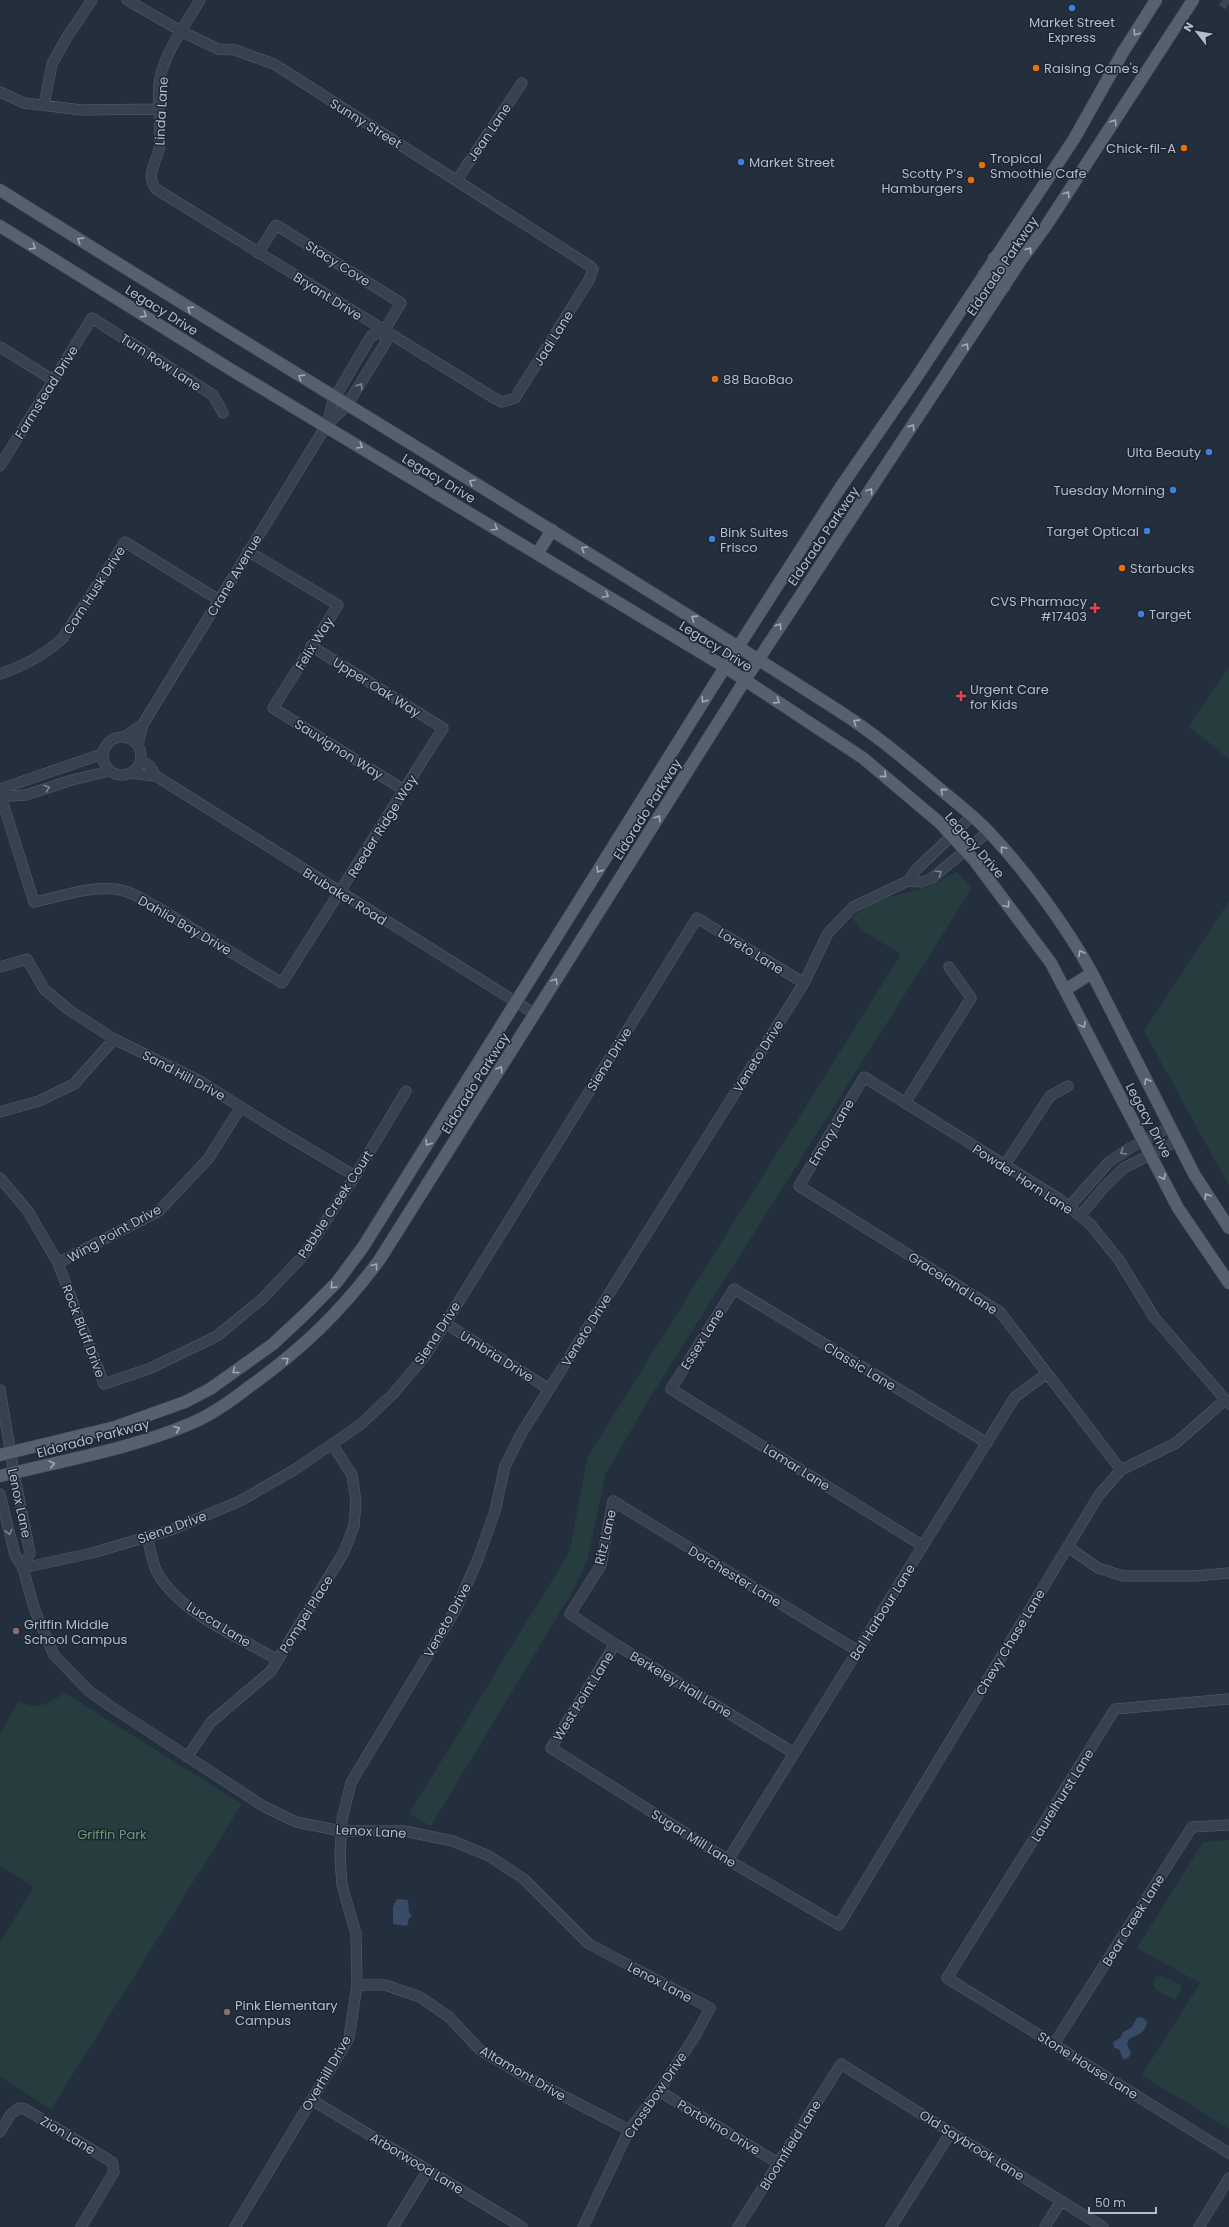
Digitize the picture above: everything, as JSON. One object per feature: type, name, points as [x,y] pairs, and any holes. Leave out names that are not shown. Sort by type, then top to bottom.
[{"type":"main road","name":"Eldorado Parkway","points":[[5,1454],[115,1427],[185,1402],[210,1389],[273,1344],[336,1282],[363,1247],[738,646],[840,488],[916,378],[1074,139],[1123,52],[1156,0]]},
{"type":"main road","name":"Eldorado Parkway","points":[[0,1476],[120,1448],[194,1422],[222,1408],[287,1360],[319,1331],[353,1296],[380,1259],[744,680],[1012,274],[1046,226],[1193,0]]},
{"type":"main road","name":"Legacy Drive","points":[[0,190],[334,398],[348,405],[552,530],[873,732],[972,816],[988,832],[1013,861],[1071,937],[1092,973],[1194,1174],[1229,1228]]},
{"type":"main road","name":"Legacy Drive","points":[[0,226],[326,426],[725,667],[863,758],[940,823],[966,851],[1051,963],[1178,1208],[1229,1283]]},
{"type":"main road","points":[[994,258],[1012,274]]},
{"type":"main road","points":[[984,274],[1004,287]]},
{"type":"main road","points":[[537,554],[552,530]]},
{"type":"main road","points":[[1065,990],[1092,973]]},
{"type":"street","points":[[44,105],[52,64],[67,37],[92,0]]},
{"type":"street","name":"Sunny Street","points":[[128,0],[181,31],[218,49],[235,50],[274,64],[587,263],[593,269]]},
{"type":"street","name":"Linda Lane","points":[[151,182],[150,174],[160,148],[158,109],[160,78],[181,31],[200,0]]},
{"type":"street","name":"Jean Lane","points":[[457,180],[522,83]]},
{"type":"street","points":[[0,92],[24,103],[82,110],[158,109]]},
{"type":"street","name":"Bryant Drive","points":[[151,182],[164,195],[258,253],[494,398],[502,402],[509,402]]},
{"type":"street","name":"Stacy Cove","points":[[258,253],[276,224],[401,303],[384,330]]},
{"type":"street","name":"Jadi Lane","points":[[509,402],[516,398],[589,280],[593,269]]},
{"type":"street","name":"Farmstead Drive","points":[[0,466],[92,318]]},
{"type":"street","name":"Turn Row Lane","points":[[92,318],[213,395],[223,413]]},
{"type":"street","name":"Crane Avenue","points":[[138,745],[143,724],[248,551],[326,426],[348,405],[386,342],[384,330],[372,336],[334,398],[326,426]]},
{"type":"street","points":[[0,347],[53,380]]},
{"type":"street","name":"Corn Husk Drive","points":[[0,674],[27,665],[51,649],[62,639],[125,542],[219,600]]},
{"type":"street","name":"Felix Way","points":[[248,551],[338,605],[273,708]]},
{"type":"street","name":"Upper Oak Way","points":[[311,646],[443,728]]},
{"type":"street","name":"Sauvignon Way","points":[[273,708],[404,790]]},
{"type":"street","name":"Crane Avenue","points":[[124,737],[143,724]]},
{"type":"street","name":"Reeder Ridge Way","points":[[282,983],[443,728]]},
{"type":"street","points":[[0,795],[102,754],[110,743],[119,737],[124,737],[138,745],[141,760],[130,773],[118,775],[106,768],[102,754]]},
{"type":"street","name":"Brubaker Road","points":[[141,760],[150,766],[156,776]]},
{"type":"street","points":[[0,795],[26,795],[72,780],[110,771]]},
{"type":"street","name":"Brubaker Road","points":[[130,773],[156,776],[534,1014]]},
{"type":"street","name":"Dahlia Bay Drive","points":[[0,795],[34,902],[98,889],[115,889],[136,896],[157,907],[282,983]]},
{"type":"street","name":"Veneto Drive","points":[[341,1831],[342,1820],[351,1782],[456,1609],[478,1559],[492,1518],[505,1466],[521,1434],[804,984],[828,933],[853,907],[908,881],[916,870],[972,816]]},
{"type":"street","name":"Veneto Drive","points":[[908,881],[922,882],[932,878],[988,832]]},
{"type":"street","name":"Loreto Lane","points":[[697,918],[804,984]]},
{"type":"street","name":"Siena Drive","points":[[23,1568],[92,1553],[171,1530],[240,1501],[294,1470],[360,1425],[393,1394],[424,1356],[697,918]]},
{"type":"street","name":"Sand Hill Drive","points":[[0,968],[27,959],[44,989],[69,1010],[114,1039],[198,1080],[355,1176]]},
{"type":"street","points":[[906,1103],[971,998],[949,967]]},
{"type":"street","points":[[0,1112],[39,1101],[74,1084],[114,1039]]},
{"type":"street","name":"Powder Horn Lane","points":[[864,1077],[1005,1165],[1069,1207],[1090,1224],[1119,1260],[1154,1317],[1227,1402]]},
{"type":"street","name":"Emory Lane","points":[[799,1186],[864,1077]]},
{"type":"street","points":[[1005,1165],[1050,1096],[1068,1086]]},
{"type":"street","name":"Pebble Creek Court","points":[[104,1384],[151,1368],[217,1336],[262,1299],[303,1256],[355,1176],[406,1091]]},
{"type":"street","name":"Wing Point Drive","points":[[58,1263],[159,1211],[208,1159],[241,1107]]},
{"type":"street","points":[[1069,1207],[1109,1162],[1170,1127]]},
{"type":"street","points":[[1080,1216],[1114,1177],[1135,1162],[1178,1141]]},
{"type":"street","name":"Rock Bluff Drive","points":[[0,1178],[28,1211],[58,1263],[104,1384]]},
{"type":"street","name":"Graceland Lane","points":[[799,1186],[1000,1312],[1121,1470]]},
{"type":"street","name":"Essex Lane","points":[[671,1389],[734,1289]]},
{"type":"street","name":"Classic Lane","points":[[734,1289],[987,1443]]},
{"type":"street","name":"Umbria Drive","points":[[445,1323],[549,1389]]},
{"type":"street","name":"Bal Harbour Lane","points":[[728,1860],[1015,1397],[1046,1374]]},
{"type":"street","name":"Lamar Lane","points":[[671,1389],[923,1546]]},
{"type":"street","name":"Lenox Lane","points":[[0,1390],[5,1454],[14,1473],[30,1553],[23,1568]]},
{"type":"street","name":"Chevy Chase Lane","points":[[839,1925],[1099,1495],[1121,1470],[1176,1443],[1227,1402]]},
{"type":"street","name":"Pompei Place","points":[[187,1757],[211,1722],[260,1683],[271,1672],[344,1552],[354,1526],[356,1501],[352,1475],[332,1444]]},
{"type":"street","name":"Lenox Lane","points":[[0,1494],[15,1555],[23,1568],[34,1608],[54,1655],[89,1691],[263,1806],[296,1822],[341,1831],[404,1831],[453,1841],[490,1856],[524,1879],[589,1944],[710,2008]]},
{"type":"street","name":"Ritz Lane","points":[[570,1614],[601,1565],[613,1501]]},
{"type":"street","name":"Dorchester Lane","points":[[613,1501],[858,1651]]},
{"type":"street","name":"Lucca Lane","points":[[146,1537],[156,1570],[175,1595],[194,1611],[278,1660]]},
{"type":"street","points":[[1068,1547],[1098,1568],[1123,1576],[1195,1576],[1229,1573]]},
{"type":"street","name":"Berkeley Hall Lane","points":[[570,1614],[615,1644],[794,1753]]},
{"type":"street","name":"West Point Lane","points":[[551,1748],[615,1644]]},
{"type":"street","name":"Laurelhurst Lane","points":[[947,1978],[1115,1709],[1229,1699]]},
{"type":"street","name":"Sugar Mill Lane","points":[[551,1748],[728,1860],[839,1925]]},
{"type":"street","name":"Bear Creek Lane","points":[[1054,2044],[1192,1827],[1229,1826]]},
{"type":"street","name":"Overhill Drive","points":[[237,2226],[349,2038],[357,1986],[356,1934],[342,1886],[340,1856],[341,1831]]},
{"type":"street","name":"Stone House Lane","points":[[947,1978],[1229,2153]]},
{"type":"street","name":"Altamont Drive","points":[[357,1986],[385,1985],[420,1997],[449,2017],[480,2050],[519,2073],[629,2130]]},
{"type":"street","name":"Crossbow Drive","points":[[583,2227],[629,2130],[659,2091],[695,2036],[710,2008]]},
{"type":"street","name":"Old Saybrook Lane","points":[[841,2064],[1103,2227]]},
{"type":"street","name":"Bloomfield Lane","points":[[738,2227],[841,2064]]},
{"type":"street","name":"Portofino Drive","points":[[659,2091],[778,2163]]},
{"type":"street","name":"Arborwood Lane","points":[[312,2100],[522,2227]]},
{"type":"street","name":"Zion Lane","points":[[0,2132],[10,2115],[19,2108],[31,2112],[108,2158],[114,2167],[114,2172],[81,2227]]},
{"type":"street","points":[[891,2227],[951,2132]]},
{"type":"street","points":[[393,2227],[428,2170]]},
{"type":"street","points":[[1198,2227],[1229,2178]]},
{"type":"street","points":[[1045,2227],[1061,2201]]},
{"type":"green space","points":[[1229,667],[1229,759],[1189,726]]},
{"type":"green space","points":[[957,872],[972,888],[651,1396],[606,1473],[587,1561],[568,1599],[431,1826],[409,1814],[570,1551],[587,1458],[901,954],[861,930],[852,918],[862,909],[877,900],[925,888]]},
{"type":"green space","points":[[1229,901],[1229,1186],[1144,1031]]},
{"type":"green space","name":"Griffin Park","points":[[65,1693],[242,1804],[51,2109],[0,2077],[0,1942],[34,1887],[0,1866],[0,1733],[19,1702],[38,1706],[48,1703]]},
{"type":"green space","points":[[1229,1840],[1229,2129],[1142,2075],[1200,1983],[1137,1948],[1203,1842]]},
{"type":"green space","points":[[1163,1976],[1180,1985],[1182,1989],[1175,2000],[1155,1989],[1153,1984],[1156,1977]]},
{"type":"water","points":[[397,1899],[408,1900],[409,1913],[412,1916],[409,1918],[407,1926],[393,1924],[393,1907]]},
{"type":"water","points":[[1142,2017],[1147,2022],[1145,2029],[1141,2033],[1129,2039],[1127,2044],[1131,2053],[1128,2058],[1123,2059],[1119,2049],[1114,2048],[1113,2042],[1120,2038],[1123,2032],[1131,2028],[1137,2018]]},
{"type":"tunnel","points":[[1222,0],[1229,4]]},
{"type":"place","name":"Market Street Express","points":[[1072,8]]},
{"type":"place","name":"Raising Cane's","points":[[1036,68]]},
{"type":"place","name":"Chick-fil-A","points":[[1184,148]]},
{"type":"place","name":"Market Street","points":[[741,162]]},
{"type":"place","name":"Tropical Smoothie Cafe","points":[[982,165]]},
{"type":"place","name":"Scotty P’s Hamburgers","points":[[971,180]]},
{"type":"place","name":"88 BaoBao","points":[[715,379]]},
{"type":"place","name":"Ulta Beauty","points":[[1209,452]]},
{"type":"place","name":"Tuesday Morning","points":[[1173,490]]},
{"type":"place","name":"Target Optical","points":[[1147,531]]},
{"type":"place","name":"Bink Suites Frisco","points":[[712,539]]},
{"type":"place","name":"Starbucks","points":[[1122,568]]},
{"type":"place","name":"CVS Pharmacy #17403","points":[[1095,608]]},
{"type":"place","name":"Target","points":[[1141,614]]},
{"type":"place","name":"Urgent Care for Kids","points":[[961,696]]},
{"type":"place","name":"Griffin Middle School Campus","points":[[16,1631]]},
{"type":"place","name":"Pink Elementary Campus","points":[[227,2012]]}]
